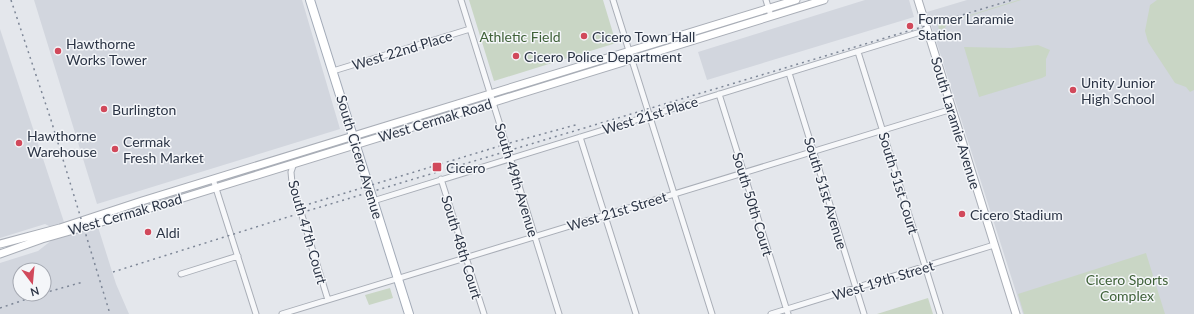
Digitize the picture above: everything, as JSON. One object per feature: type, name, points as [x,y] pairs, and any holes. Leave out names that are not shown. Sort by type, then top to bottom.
[{"type":"main road","name":"South Cicero Avenue","points":[[310,0],[409,314]]},
{"type":"main road","name":"West Cermak Road","points":[[0,254],[42,239],[294,163],[354,140],[490,94],[796,0]]},
{"type":"main road","name":"West Cermak Road","points":[[0,244],[67,226],[213,179],[493,102],[824,0]]},
{"type":"main road","name":"South Laramie Avenue","points":[[918,0],[1016,314]]},
{"type":"street","name":"South 49th Avenue","points":[[462,0],[559,314]]},
{"type":"street","points":[[613,0],[712,314]]},
{"type":"street","points":[[766,0],[771,16]]},
{"type":"street","name":"West 22nd Place","points":[[333,71],[470,29]]},
{"type":"street","name":"West 21st Place","points":[[374,201],[928,30]]},
{"type":"street","name":"South 51st Court","points":[[858,52],[940,314]]},
{"type":"street","name":"South 51st Avenue","points":[[789,73],[864,314]]},
{"type":"street","name":"South 50th Court","points":[[719,94],[787,312]]},
{"type":"street","name":"West 21st Street","points":[[282,314],[952,108]]},
{"type":"street","points":[[580,137],[636,314]]},
{"type":"street","name":"South 47th Court","points":[[294,163],[291,172],[292,183],[328,300]]},
{"type":"street","points":[[213,179],[256,314]]},
{"type":"street","name":"South 48th Court","points":[[441,180],[484,314]]},
{"type":"street","name":"West 19th Street","points":[[771,314],[787,312],[856,288],[994,245]]},
{"type":"street","points":[[182,274],[238,256]]},
{"type":"shaded area","points":[[34,0],[302,0],[340,129],[97,204]]},
{"type":"shaded area","points":[[865,0],[909,0],[914,17],[707,80],[698,52]]},
{"type":"shaded area","points":[[967,0],[1194,0],[1194,314],[1023,314],[927,12]]},
{"type":"shaded area","name":"Hawthorne Warehouse","points":[[0,29],[64,222],[67,221],[68,224],[53,228],[45,224],[0,238]]},
{"type":"shaded area","points":[[98,227],[116,284],[129,314],[0,314],[0,263],[38,251],[52,240]]},
{"type":"green space","name":"Athletic Field","points":[[469,0],[603,0],[616,43],[494,81]]},
{"type":"green space","points":[[1021,0],[947,23],[945,28],[939,30],[938,25]]},
{"type":"green space","points":[[1157,0],[1194,0],[1194,90],[1190,92],[1186,87],[1175,83],[1148,42],[1145,31],[1150,5]]},
{"type":"green space","points":[[1038,45],[1050,50],[1046,59],[1046,76],[979,97],[964,47],[1011,48]]},
{"type":"green space","name":"Cicero Sports Complex","points":[[1146,253],[1165,314],[1024,314],[1018,294]]},
{"type":"green space","points":[[390,288],[393,298],[369,305],[365,295]]},
{"type":"green space","points":[[928,298],[933,314],[877,314]]},
{"type":"railway","points":[[11,0],[51,120],[110,314]]},
{"type":"railway","points":[[113,272],[307,211],[1012,0]]},
{"type":"railway","points":[[309,204],[513,142],[579,124]]},
{"type":"railway","points":[[52,291],[83,282]]},
{"type":"railway","points":[[0,308],[18,302]]},
{"type":"place","name":"Former Laramie Station","points":[[910,26]]},
{"type":"place","name":"Cicero Town Hall","points":[[584,36]]},
{"type":"place","name":"Hawthorne Works Tower","points":[[58,51]]},
{"type":"place","name":"Cicero Police Department","points":[[516,56]]},
{"type":"place","name":"Unity Junior High School","points":[[1073,90]]},
{"type":"place","name":"Burlington","points":[[104,109]]},
{"type":"place","name":"Hawthorne Warehouse","points":[[19,143]]},
{"type":"place","name":"Cermak Fresh Market","points":[[115,149]]},
{"type":"place","name":"Cicero","points":[[437,167]]},
{"type":"place","name":"Cicero Stadium","points":[[962,214]]},
{"type":"place","name":"Aldi","points":[[148,232]]}]
